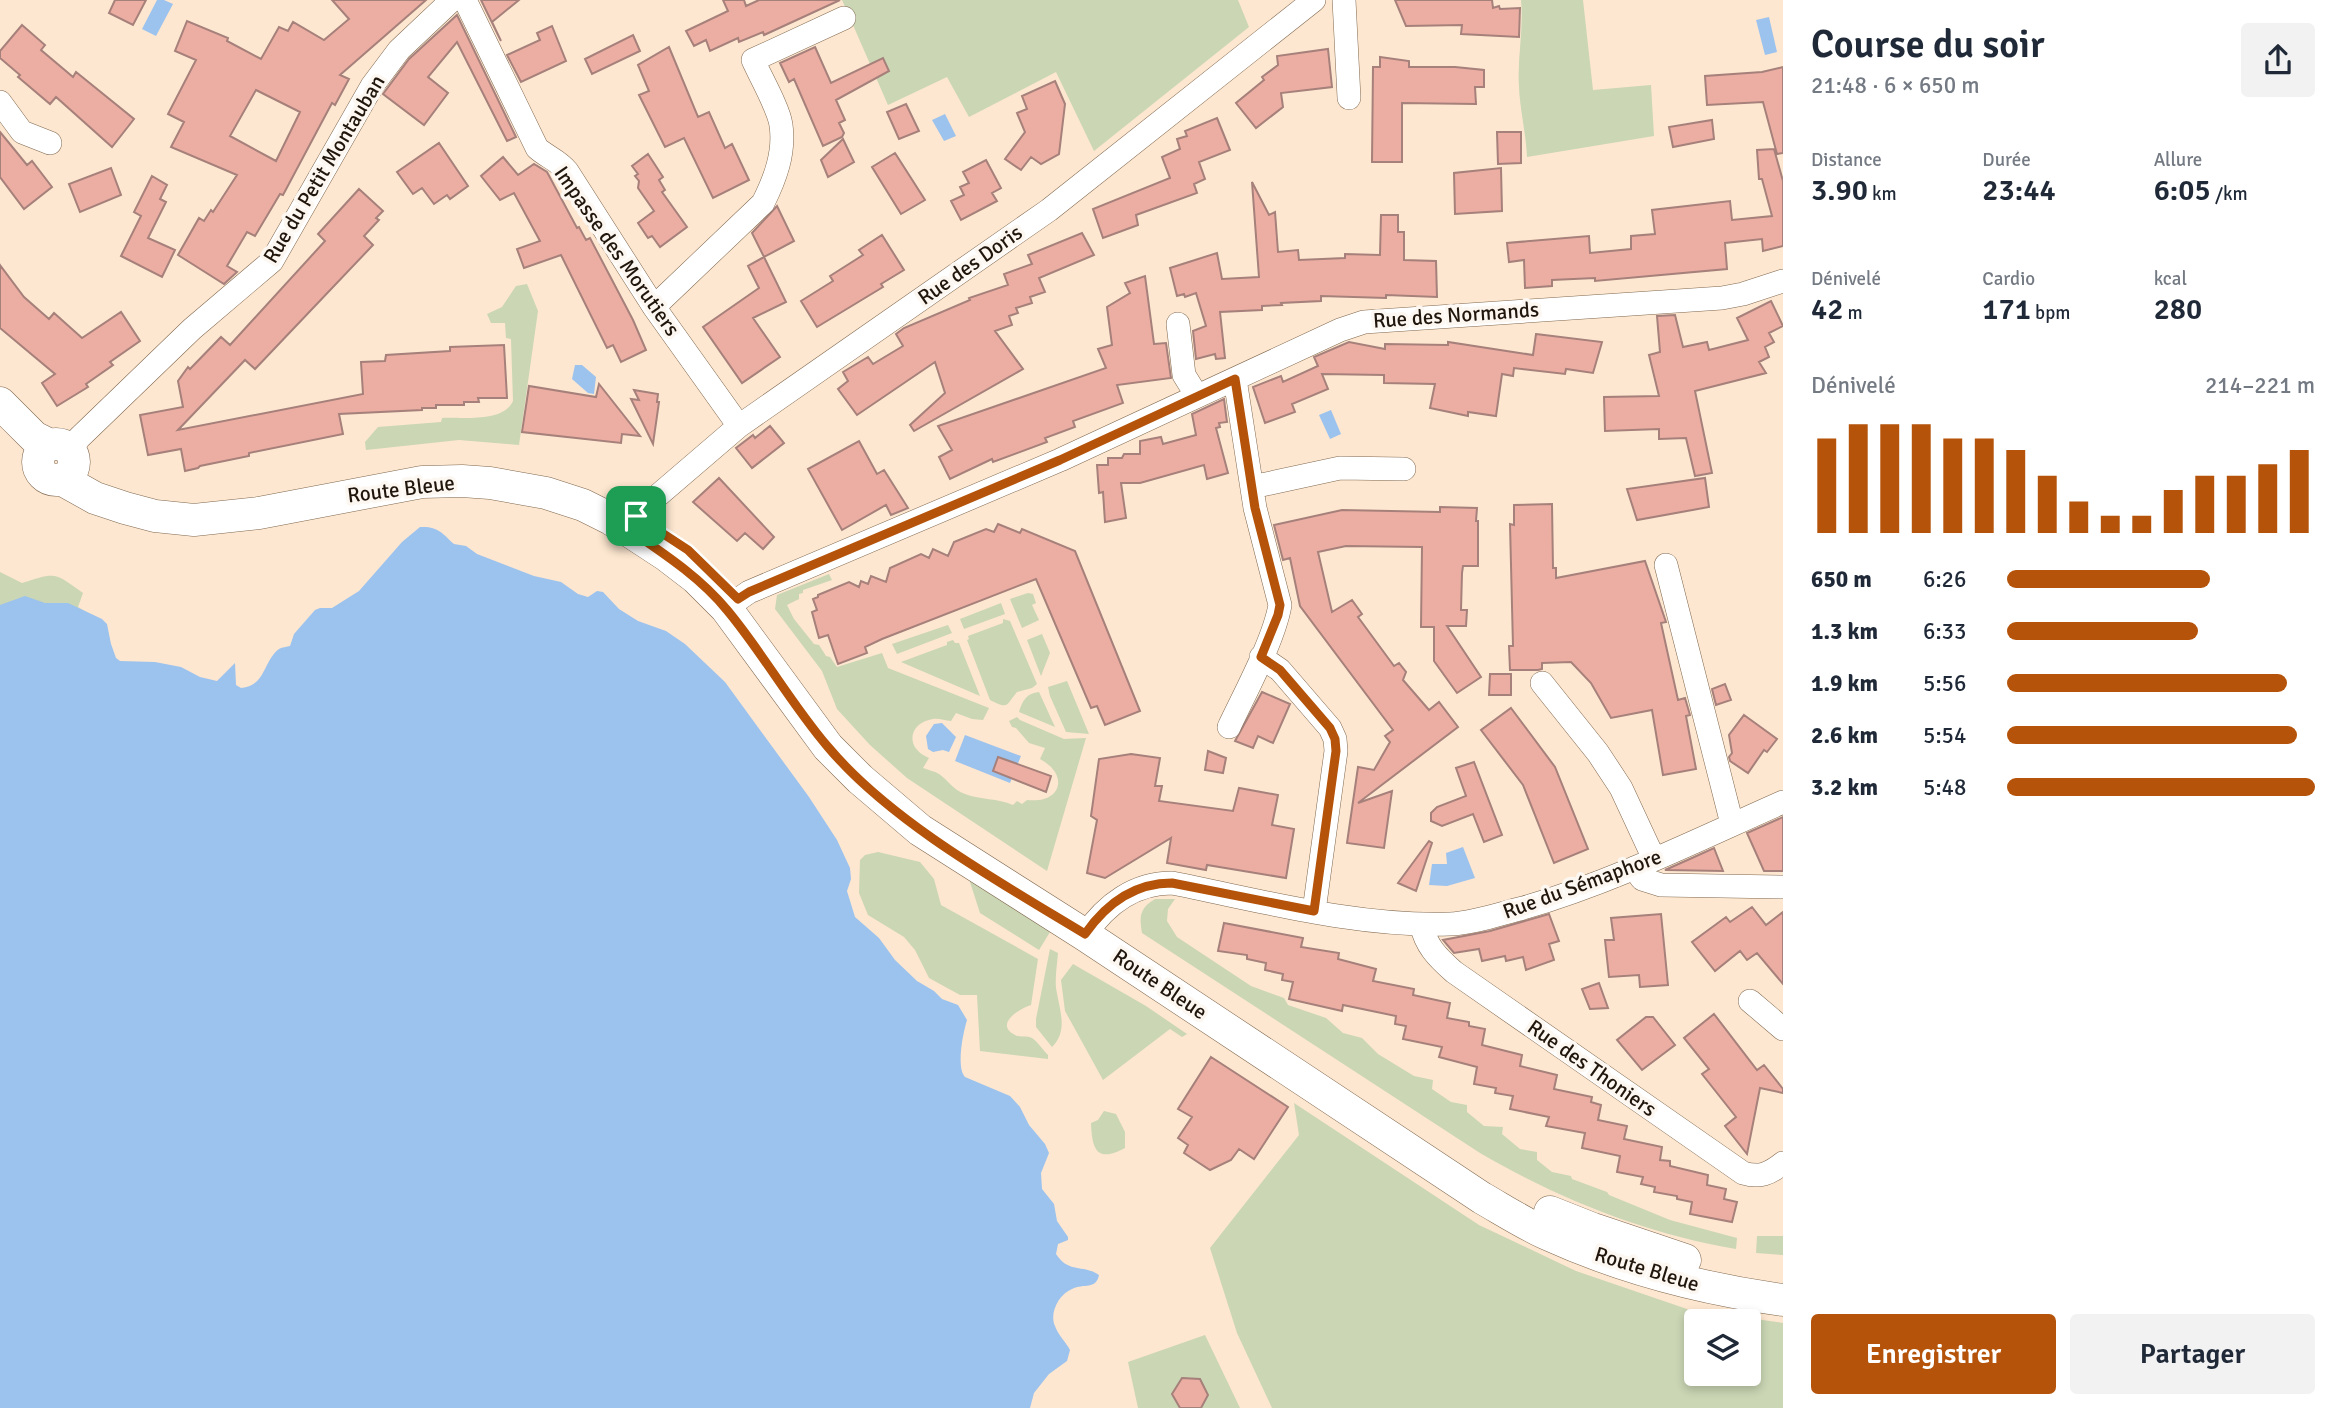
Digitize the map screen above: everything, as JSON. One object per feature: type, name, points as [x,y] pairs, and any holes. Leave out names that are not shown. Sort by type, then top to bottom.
[{"type":"street","name":"Rue du Petit Montauban","points":[[59,460],[192,329],[272,261],[372,86],[399,50],[452,0]]},
{"type":"street","name":"Impasse des Morutiers","points":[[465,0],[537,148],[547,158],[560,162],[654,307],[739,426]]},
{"type":"street","name":"Rue des Doris","points":[[632,523],[739,426],[1049,210],[1314,0]]},
{"type":"street","points":[[1344,0],[1349,98]]},
{"type":"street","points":[[654,307],[763,203],[774,181],[780,156],[781,123],[753,60],[844,18]]},
{"type":"street","points":[[0,102],[22,132],[50,143]]},
{"type":"street","name":"Rue des Normands","points":[[732,604],[749,592],[1060,460],[1340,330],[1364,322],[1722,298],[1780,288]]},
{"type":"street","points":[[1178,324],[1184,374],[1197,396]]},
{"type":"street","points":[[1229,727],[1261,657],[1280,605],[1255,508],[1235,379]]},
{"type":"street","name":"Route Bleue","points":[[0,403],[95,498],[155,516],[194,520],[259,513],[422,482],[490,482],[546,493],[632,523],[686,571],[732,604],[828,747],[860,779],[920,830],[1193,985],[1495,1183],[1561,1216],[1667,1255],[1712,1268],[1783,1278]]},
{"type":"street","name":"Route Bleue","points":[[0,424],[59,460]]},
{"type":"street","points":[[1252,486],[1340,468],[1404,469]]},
{"type":"street","points":[[1666,565],[1732,824]]},
{"type":"street","points":[[1261,657],[1280,670],[1330,728],[1335,739],[1336,751],[1314,911]]},
{"type":"street","points":[[1542,683],[1572,718],[1621,788],[1644,864],[1642,879],[1661,885],[1783,887]]},
{"type":"street","name":"Rue du Sémaphore","points":[[1089,928],[1123,895],[1153,883],[1172,883],[1354,918],[1453,924],[1490,917],[1590,886],[1783,802]]},
{"type":"street","name":"Rue des Thoniers","points":[[1421,924],[1425,940],[1435,955],[1454,972],[1743,1173],[1757,1177],[1770,1173],[1783,1163]]},
{"type":"street","name":"Route Bleue","points":[[1089,928],[1482,1198],[1545,1233],[1600,1256],[1647,1271],[1709,1288],[1783,1300]]},
{"type":"street","points":[[1750,1001],[1783,1029]]},
{"type":"green space","points":[[842,0],[1238,0],[1249,27],[1094,151],[1056,72],[969,117],[947,77],[888,105]]},
{"type":"green space","points":[[1521,0],[1583,0],[1593,90],[1651,85],[1654,136],[1527,157],[1519,87]]},
{"type":"green space","points":[[527,284],[538,311],[519,445],[459,440],[366,450],[365,442],[378,427],[441,422],[442,418],[491,416],[508,408],[513,401],[511,339],[506,338],[505,323],[491,323],[487,314],[502,307],[516,286]]},
{"type":"green space","points":[[0,572],[22,583],[49,576],[60,578],[83,593],[78,607],[88,613],[0,608]]},
{"type":"green space","points":[[829,574],[832,580],[803,590],[799,599],[787,605],[794,619],[814,644],[819,645],[837,667],[882,653],[888,668],[989,708],[983,720],[956,713],[951,721],[925,721],[915,730],[915,748],[929,758],[923,768],[939,774],[957,790],[971,796],[1013,805],[1017,801],[1022,804],[1027,800],[1048,798],[1054,793],[1058,780],[1049,766],[1040,759],[1045,748],[1029,743],[1012,727],[1009,721],[1017,717],[1064,739],[1086,738],[1047,871],[907,778],[870,745],[837,709],[822,671],[775,609],[777,595]]},
{"type":"green space","points":[[1033,594],[1036,603],[1032,605],[1039,620],[1022,628],[1010,599]]},
{"type":"green space","points":[[1001,603],[1005,614],[964,629],[960,619]]},
{"type":"green space","points":[[1003,619],[1010,621],[1037,684],[1017,692],[1006,705],[990,700],[967,640],[968,636],[1003,623]]},
{"type":"green space","points":[[948,625],[952,633],[897,654],[892,644]]},
{"type":"green space","points":[[1042,634],[1050,653],[1041,676],[1027,640]]},
{"type":"green space","points":[[953,640],[959,643],[980,696],[901,662],[947,645],[947,642]]},
{"type":"green space","points":[[1067,681],[1089,734],[1066,732],[1050,696],[1048,687]]},
{"type":"green space","points":[[1039,692],[1055,727],[1019,712],[1026,698]]},
{"type":"green space","points":[[878,852],[920,862],[934,879],[941,905],[1038,959],[1031,1005],[1015,1013],[1007,1026],[1015,1035],[1034,1039],[1048,1055],[1048,1059],[980,1051],[977,995],[960,995],[929,978],[915,950],[904,937],[868,915],[859,893],[860,860],[865,855]]},
{"type":"green space","points":[[969,879],[1050,932],[1039,950],[980,913]]},
{"type":"green space","points":[[1155,899],[1175,899],[1168,909],[1167,921],[1177,937],[1251,986],[1284,998],[1288,1005],[1326,1018],[1343,1033],[1362,1038],[1378,1054],[1414,1076],[1433,1080],[1432,1089],[1451,1102],[1467,1105],[1467,1112],[1484,1126],[1503,1127],[1502,1134],[1520,1149],[1537,1152],[1537,1160],[1552,1172],[1571,1176],[1572,1179],[1670,1220],[1737,1238],[1736,1249],[1669,1234],[1604,1213],[1510,1170],[1480,1153],[1142,933],[1142,913]]},
{"type":"green space","points":[[1050,949],[1058,953],[1056,984],[1062,1019],[1060,1034],[1052,1047],[1036,1027]]},
{"type":"green space","points":[[1073,964],[1146,1006],[1187,1034],[1182,1037],[1170,1029],[1103,1080],[1065,1011],[1061,980]]},
{"type":"green space","points":[[1294,1103],[1479,1225],[1576,1271],[1687,1309],[1684,1309],[1684,1386],[1761,1386],[1761,1320],[1783,1323],[1783,1408],[1272,1408],[1237,1333],[1210,1248],[1299,1135]]},
{"type":"green space","points":[[1104,1111],[1116,1114],[1125,1132],[1125,1148],[1108,1154],[1102,1154],[1095,1147],[1091,1123],[1098,1120]]},
{"type":"green space","points":[[1757,1236],[1783,1236],[1783,1255],[1756,1253]]},
{"type":"green space","points":[[1205,1335],[1240,1408],[1138,1408],[1128,1362]]},
{"type":"water","points":[[157,0],[173,4],[156,36],[142,29]]},
{"type":"water","points":[[1769,17],[1777,52],[1765,55],[1756,20]]},
{"type":"water","points":[[945,114],[956,136],[944,141],[932,120]]},
{"type":"water","points":[[575,365],[582,365],[596,377],[594,394],[588,393],[572,379]]},
{"type":"water","points":[[1331,410],[1341,434],[1330,439],[1319,415]]},
{"type":"water","points":[[420,527],[436,529],[454,544],[466,546],[477,554],[534,576],[561,582],[578,594],[588,597],[597,591],[603,592],[619,609],[638,621],[666,631],[685,644],[725,682],[837,840],[850,868],[851,879],[847,891],[855,917],[879,938],[895,960],[917,981],[942,999],[958,1005],[967,1020],[961,1058],[965,1077],[1010,1096],[1049,1153],[1041,1173],[1042,1189],[1054,1204],[1057,1221],[1068,1237],[1068,1240],[1058,1244],[1056,1254],[1071,1267],[1099,1275],[1095,1283],[1067,1291],[1056,1304],[1053,1321],[1070,1350],[1067,1361],[1049,1374],[1034,1393],[1030,1408],[0,1408],[0,605],[25,596],[45,603],[68,603],[107,624],[111,644],[116,658],[120,661],[155,662],[181,667],[200,677],[217,681],[235,663],[236,685],[241,688],[260,678],[274,654],[280,648],[290,646],[294,634],[315,610],[332,608],[359,591],[402,542]]},
{"type":"water","points":[[942,723],[956,737],[949,752],[933,752],[928,749],[926,736],[934,724]]},
{"type":"water","points":[[965,735],[1021,756],[1010,783],[955,761]]},
{"type":"water","points":[[1463,847],[1475,878],[1447,886],[1429,885],[1432,864],[1447,864],[1446,853]]},
{"type":"building","points":[[115,0],[146,0],[133,25],[109,13]]},
{"type":"building","points":[[332,0],[426,0],[340,75],[349,79],[335,105],[332,103],[283,195],[280,194],[255,236],[247,232],[227,266],[237,272],[224,284],[178,255],[199,218],[204,221],[211,210],[213,212],[237,175],[171,147],[184,122],[168,114],[196,60],[175,51],[187,21],[228,38],[227,41],[261,59],[279,27],[288,31],[293,22],[324,40],[349,19]],"holes":[[[256,90],[300,112],[276,161],[230,136]]]},
{"type":"building","points":[[481,0],[519,0],[492,22],[501,41]]},
{"type":"building","points":[[723,0],[744,0],[746,6],[759,0],[840,0],[764,35],[763,32],[739,42],[738,38],[710,51],[706,40],[694,46],[686,31],[728,11]]},
{"type":"building","points":[[1395,0],[1492,0],[1493,8],[1520,8],[1519,37],[1461,34],[1462,25],[1406,26]]},
{"type":"building","points":[[457,15],[516,137],[507,141],[457,42],[428,77],[448,93],[424,125],[383,94],[409,59]]},
{"type":"building","points":[[22,25],[45,45],[41,50],[73,77],[76,72],[134,119],[112,147],[56,97],[50,104],[0,58],[0,51]]},
{"type":"building","points":[[552,26],[566,61],[521,82],[507,55],[540,40],[537,33]]},
{"type":"building","points":[[633,35],[640,51],[592,74],[585,59]]},
{"type":"building","points":[[669,47],[698,117],[709,112],[725,148],[732,144],[749,180],[713,198],[684,138],[665,147],[639,95],[649,91],[638,65]]},
{"type":"building","points":[[815,47],[831,83],[883,58],[889,71],[836,100],[845,120],[839,123],[844,133],[842,137],[823,146],[794,79],[789,82],[780,63]]},
{"type":"building","points":[[1328,49],[1332,87],[1281,93],[1283,107],[1256,128],[1236,103],[1278,65],[1277,56]]},
{"type":"building","points":[[1380,57],[1409,61],[1409,67],[1484,70],[1484,87],[1475,87],[1476,104],[1402,103],[1402,162],[1372,162],[1373,67],[1380,67]]},
{"type":"building","points":[[1783,67],[1783,153],[1777,154],[1763,102],[1707,105],[1705,76],[1762,72]]},
{"type":"building","points":[[1055,81],[1065,104],[1059,154],[1041,164],[1031,157],[1021,170],[1005,159],[1025,132],[1017,113],[1027,109],[1022,96]]},
{"type":"building","points":[[906,104],[919,131],[899,139],[887,112]]},
{"type":"building","points":[[1217,118],[1230,150],[1199,162],[1205,179],[1194,184],[1197,193],[1136,215],[1138,225],[1103,238],[1093,209],[1170,178],[1162,157],[1180,149],[1177,139],[1187,136],[1185,131]]},
{"type":"building","points":[[1712,120],[1714,139],[1673,147],[1669,127]]},
{"type":"building","points":[[0,132],[27,165],[32,161],[52,187],[24,209],[0,177]]},
{"type":"building","points":[[1497,132],[1521,132],[1521,163],[1498,164]]},
{"type":"building","points":[[843,139],[854,162],[828,177],[821,160]]},
{"type":"building","points":[[439,143],[468,186],[450,199],[447,195],[434,204],[422,188],[413,194],[397,172]]},
{"type":"building","points":[[1774,149],[1783,181],[1783,246],[1763,251],[1762,239],[1725,243],[1727,269],[1595,281],[1595,278],[1552,280],[1552,286],[1525,288],[1524,260],[1509,262],[1507,243],[1589,236],[1590,253],[1631,249],[1631,236],[1655,234],[1652,210],[1730,201],[1732,220],[1772,216],[1762,179],[1759,179],[1757,150]]},
{"type":"building","points":[[895,153],[925,200],[901,214],[872,167]]},
{"type":"building","points":[[648,154],[663,177],[659,180],[665,190],[662,192],[687,227],[660,247],[652,236],[648,238],[638,223],[654,211],[638,188],[639,181],[635,176],[638,174],[632,166]]},
{"type":"building","points":[[503,157],[518,175],[534,164],[547,172],[577,228],[579,227],[586,240],[590,238],[646,350],[621,362],[613,345],[607,348],[561,255],[524,268],[517,249],[540,241],[514,193],[500,200],[481,176]]},
{"type":"building","points":[[986,160],[1001,188],[992,193],[997,201],[961,220],[951,201],[964,195],[960,187],[969,183],[963,172]]},
{"type":"building","points":[[111,168],[121,195],[80,212],[69,184]]},
{"type":"building","points":[[1501,168],[1502,211],[1455,214],[1454,173]]},
{"type":"building","points":[[152,176],[167,185],[160,199],[166,202],[148,238],[175,250],[162,277],[121,256],[141,216],[134,212]]},
{"type":"building","points":[[1252,182],[1269,215],[1275,212],[1278,252],[1298,250],[1299,260],[1345,258],[1345,254],[1380,255],[1381,215],[1398,215],[1398,232],[1404,232],[1404,260],[1436,261],[1437,297],[1321,296],[1321,301],[1281,303],[1282,305],[1262,306],[1262,310],[1220,312],[1225,358],[1216,359],[1215,354],[1196,359],[1193,331],[1206,326],[1196,293],[1185,297],[1184,294],[1177,296],[1170,268],[1217,253],[1222,279],[1259,277]]},
{"type":"building","points":[[359,189],[383,211],[376,218],[379,220],[364,236],[373,245],[255,369],[245,360],[178,430],[363,394],[361,362],[385,361],[386,355],[450,351],[450,347],[504,345],[507,398],[478,398],[479,402],[436,405],[436,408],[422,410],[339,414],[343,434],[249,453],[249,456],[185,471],[181,449],[148,455],[140,415],[183,407],[178,381],[188,367],[190,369],[221,337],[230,345],[325,241],[318,234]]},
{"type":"building","points":[[777,206],[794,241],[764,257],[752,233]]},
{"type":"building","points":[[1082,233],[1094,255],[1039,278],[1045,292],[1030,297],[1032,303],[1016,308],[1018,313],[1009,316],[1012,325],[995,331],[1023,369],[914,431],[910,425],[945,393],[935,362],[857,415],[838,389],[848,381],[843,372],[868,357],[873,364],[903,346],[896,334],[904,328],[970,300],[969,298],[1008,285],[1004,274],[1032,264],[1028,255]]},
{"type":"building","points":[[882,235],[904,270],[881,284],[883,287],[817,327],[801,301],[833,281],[830,276],[863,255],[859,250]]},
{"type":"building","points":[[764,257],[786,302],[753,318],[780,357],[742,383],[703,327],[759,288],[748,266]]},
{"type":"building","points":[[0,265],[24,297],[49,319],[54,313],[82,338],[121,312],[140,341],[110,362],[113,365],[86,384],[88,387],[57,406],[42,383],[55,374],[0,328]]},
{"type":"building","points":[[1145,276],[1154,344],[1166,343],[1171,378],[1117,385],[1123,403],[1073,421],[1075,427],[1045,438],[1047,442],[993,462],[992,459],[950,479],[939,457],[952,450],[938,426],[1106,368],[1098,349],[1112,345],[1107,307],[1130,293],[1125,283]]},
{"type":"building","points":[[1771,301],[1783,326],[1769,333],[1774,342],[1765,347],[1769,357],[1759,362],[1766,373],[1695,391],[1712,473],[1695,476],[1686,438],[1659,439],[1659,429],[1605,431],[1604,397],[1659,396],[1649,355],[1660,352],[1657,316],[1675,315],[1683,347],[1707,342],[1709,350],[1748,340],[1737,318]]},
{"type":"building","points":[[1536,334],[1602,342],[1593,373],[1566,369],[1565,374],[1514,368],[1513,376],[1502,374],[1496,416],[1468,412],[1468,416],[1430,408],[1435,384],[1384,383],[1384,375],[1322,374],[1328,389],[1292,404],[1295,412],[1265,423],[1253,387],[1281,376],[1283,382],[1318,366],[1314,357],[1349,342],[1385,349],[1385,344],[1448,345],[1448,342],[1533,355]]},
{"type":"building","points":[[599,384],[640,436],[622,434],[621,443],[522,432],[529,386],[596,397]]},
{"type":"building","points":[[634,390],[658,394],[653,444],[631,399],[639,400]]},
{"type":"building","points":[[1224,399],[1227,422],[1219,423],[1220,427],[1216,428],[1228,473],[1207,479],[1204,465],[1140,483],[1121,483],[1126,518],[1105,522],[1103,492],[1099,493],[1097,465],[1108,465],[1108,458],[1140,454],[1140,441],[1161,437],[1163,444],[1196,435],[1192,414]]},
{"type":"building","points":[[770,426],[784,443],[752,468],[736,448]]},
{"type":"building","points":[[859,441],[877,474],[884,470],[908,508],[891,515],[886,505],[842,530],[808,469]]},
{"type":"building","points":[[719,478],[774,537],[763,549],[745,533],[737,541],[693,502]]},
{"type":"building","points":[[1705,478],[1709,507],[1637,520],[1627,489]]},
{"type":"building","points":[[1552,504],[1553,568],[1556,568],[1556,578],[1645,561],[1666,622],[1661,623],[1678,700],[1685,698],[1690,715],[1686,716],[1696,769],[1663,775],[1652,710],[1611,718],[1591,683],[1571,662],[1542,663],[1542,669],[1538,670],[1510,670],[1509,646],[1513,646],[1510,524],[1514,525],[1514,505]]},
{"type":"building","points":[[1440,507],[1477,508],[1478,566],[1463,566],[1462,573],[1461,610],[1467,610],[1466,626],[1447,626],[1481,677],[1457,693],[1434,661],[1434,627],[1421,627],[1422,547],[1346,546],[1318,552],[1332,612],[1352,600],[1362,614],[1358,617],[1394,666],[1399,663],[1406,672],[1403,680],[1429,710],[1439,702],[1458,727],[1358,803],[1392,791],[1384,848],[1347,843],[1358,767],[1374,770],[1390,742],[1385,736],[1393,730],[1300,606],[1290,558],[1283,560],[1274,525],[1342,510],[1440,512]]},
{"type":"building","points":[[998,524],[1020,533],[1022,529],[1075,551],[1140,711],[1105,725],[1097,706],[1091,708],[1036,579],[882,639],[865,647],[867,653],[838,664],[828,635],[819,638],[812,612],[817,610],[813,599],[818,595],[849,582],[859,587],[861,581],[868,584],[871,576],[886,582],[890,568],[921,554],[929,558],[933,549],[948,556],[954,542],[986,529],[994,532]]},
{"type":"building","points":[[1490,674],[1511,674],[1511,695],[1489,695]]},
{"type":"building","points":[[1725,684],[1731,700],[1716,705],[1712,689]]},
{"type":"building","points":[[1262,692],[1290,704],[1273,743],[1258,736],[1253,748],[1235,741]]},
{"type":"building","points":[[1511,708],[1555,767],[1588,849],[1554,863],[1523,785],[1481,730]]},
{"type":"building","points":[[1744,715],[1777,739],[1767,752],[1764,750],[1748,773],[1730,761],[1729,757],[1732,753],[1729,735]]},
{"type":"building","points":[[1208,751],[1226,758],[1223,773],[1205,770]]},
{"type":"building","points":[[1131,754],[1160,758],[1155,786],[1162,786],[1159,801],[1233,811],[1239,788],[1278,795],[1272,825],[1294,829],[1286,878],[1207,865],[1206,870],[1167,863],[1171,838],[1105,878],[1087,873],[1097,820],[1091,816],[1099,759]]},
{"type":"building","points":[[998,757],[1051,776],[1046,792],[993,771]]},
{"type":"building","points":[[1474,762],[1502,835],[1484,842],[1473,814],[1442,826],[1431,821],[1431,813],[1437,807],[1466,796],[1456,768]]},
{"type":"building","points":[[1783,817],[1783,871],[1764,871],[1747,833]]},
{"type":"building","points":[[1429,841],[1432,843],[1416,891],[1398,883]]},
{"type":"building","points":[[1714,848],[1723,871],[1665,870],[1692,858]]},
{"type":"building","points":[[1752,907],[1766,925],[1783,912],[1783,984],[1757,953],[1747,960],[1740,951],[1715,971],[1692,942],[1726,917],[1730,922]]},
{"type":"building","points":[[1549,914],[1559,941],[1549,944],[1554,960],[1526,970],[1523,957],[1506,961],[1505,956],[1482,961],[1479,949],[1454,953],[1443,940],[1490,931]]},
{"type":"building","points":[[1661,914],[1668,985],[1640,987],[1639,975],[1609,977],[1605,940],[1614,940],[1611,918]]},
{"type":"building","points":[[1224,923],[1303,938],[1301,947],[1339,953],[1338,959],[1376,969],[1373,981],[1414,989],[1413,995],[1450,1003],[1447,1018],[1469,1022],[1469,1026],[1485,1029],[1482,1045],[1522,1055],[1520,1066],[1557,1075],[1554,1089],[1592,1097],[1591,1102],[1601,1105],[1598,1120],[1627,1126],[1624,1139],[1662,1147],[1660,1160],[1670,1161],[1670,1166],[1708,1175],[1707,1185],[1726,1189],[1724,1199],[1737,1202],[1732,1222],[1690,1214],[1692,1202],[1654,1192],[1655,1187],[1641,1184],[1643,1177],[1617,1172],[1620,1156],[1582,1148],[1585,1133],[1546,1126],[1549,1117],[1510,1109],[1513,1096],[1495,1093],[1496,1088],[1474,1084],[1477,1067],[1439,1057],[1442,1047],[1403,1039],[1406,1026],[1395,1024],[1396,1016],[1343,1005],[1342,1011],[1289,999],[1293,982],[1282,980],[1283,974],[1265,970],[1266,963],[1247,959],[1247,955],[1218,951]]},
{"type":"building","points":[[1599,983],[1608,1008],[1590,1009],[1582,989]]},
{"type":"building","points":[[1714,1014],[1757,1070],[1764,1065],[1783,1089],[1783,1093],[1760,1088],[1747,1154],[1725,1126],[1736,1117],[1702,1074],[1709,1069],[1684,1038]]},
{"type":"building","points":[[1646,1017],[1653,1017],[1675,1045],[1642,1070],[1617,1040]]},
{"type":"building","points":[[1211,1057],[1288,1107],[1254,1159],[1239,1149],[1231,1160],[1210,1170],[1184,1153],[1188,1145],[1178,1138],[1192,1117],[1178,1109]]},
{"type":"building","points":[[1182,1378],[1200,1379],[1208,1395],[1201,1408],[1180,1408],[1172,1394]]},
{"type":"route","points":[[1235,379],[1255,508],[1280,605],[1261,657],[1280,670],[1330,728],[1335,739],[1336,751],[1314,911],[1172,883],[1153,883],[1123,895],[1093,922],[1085,934],[920,830],[860,779],[828,747],[726,608],[666,555],[628,529],[636,516],[688,550],[738,599],[1060,460],[1235,379]]}]
